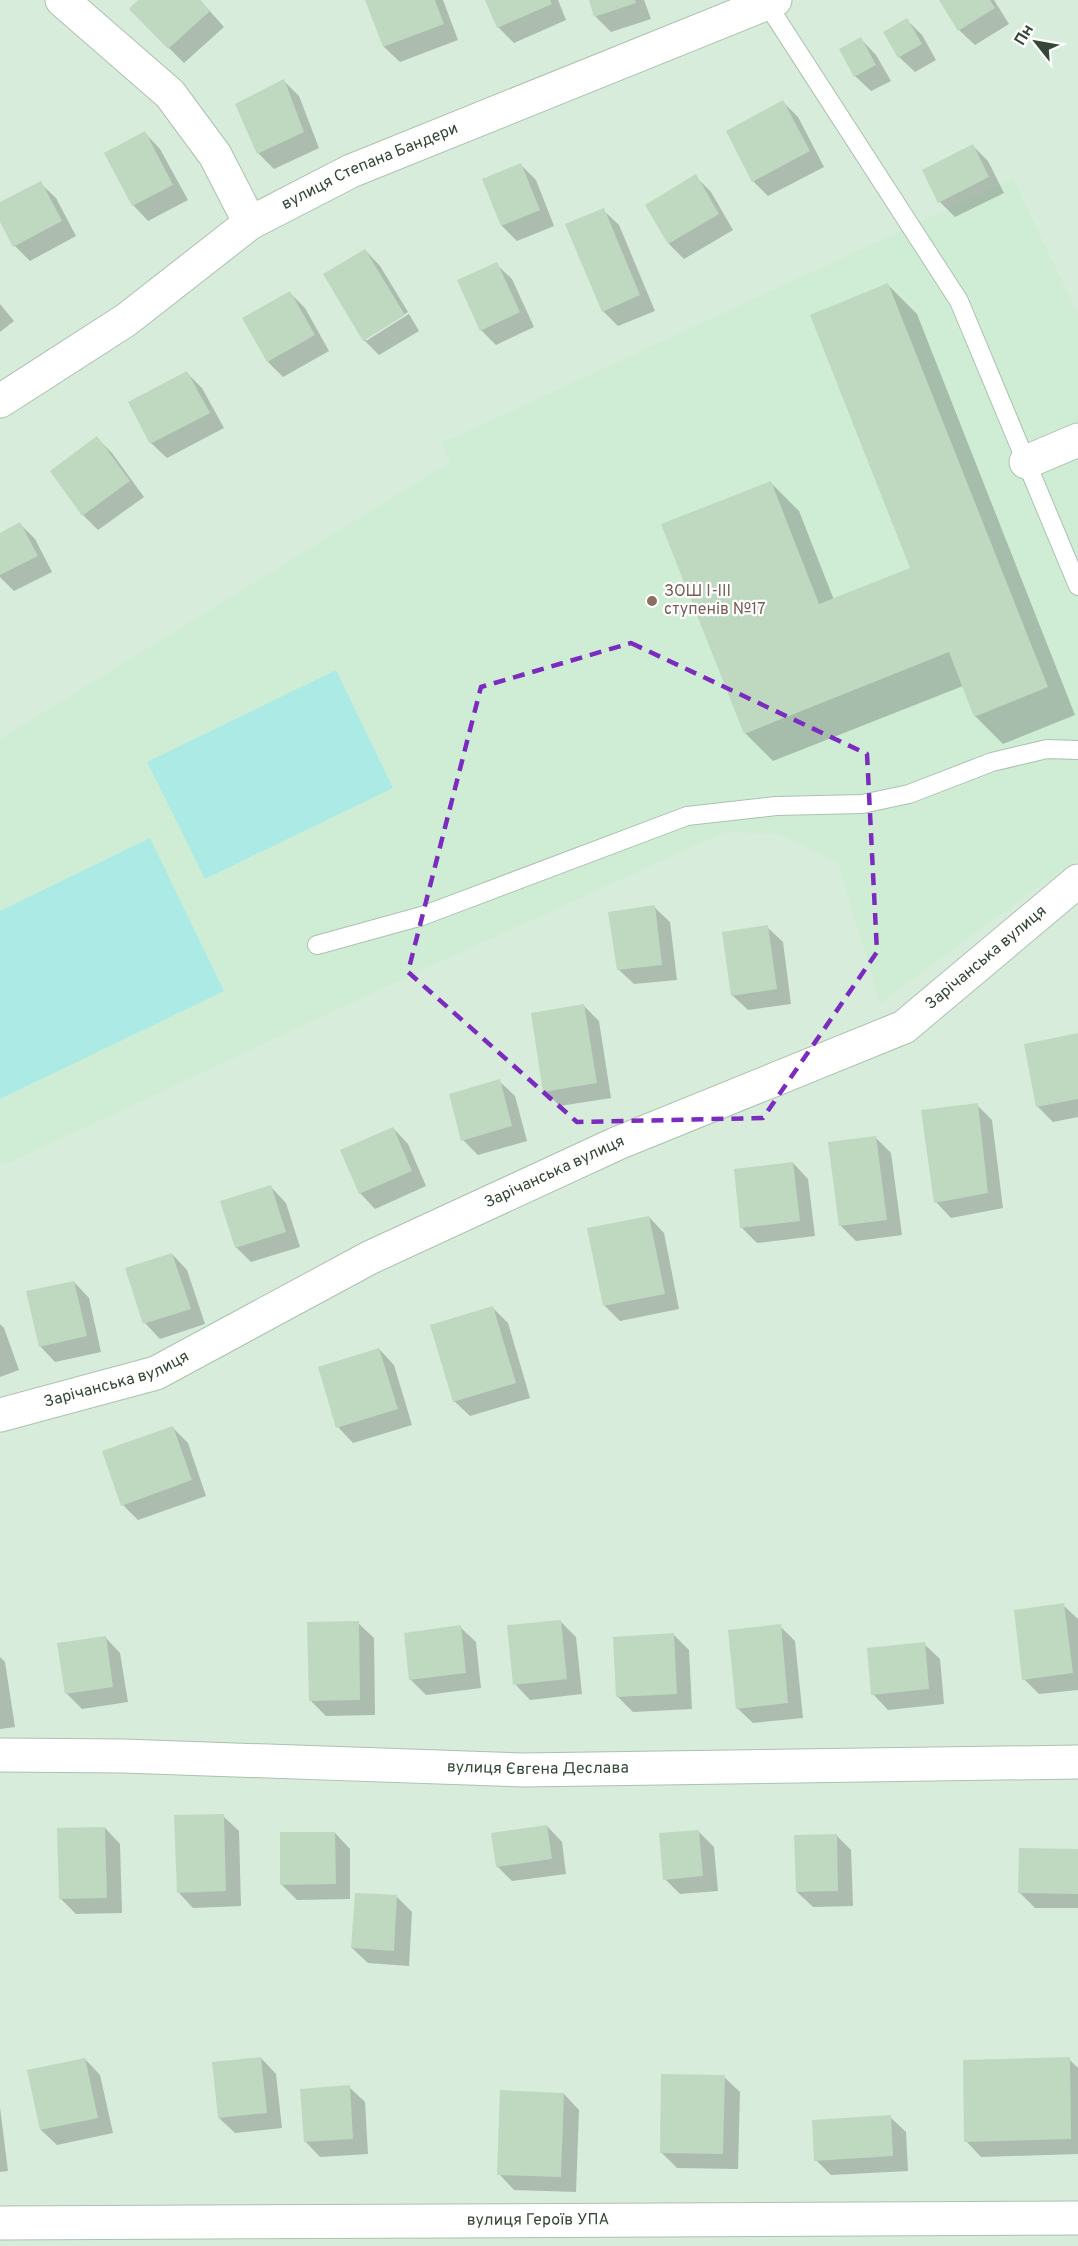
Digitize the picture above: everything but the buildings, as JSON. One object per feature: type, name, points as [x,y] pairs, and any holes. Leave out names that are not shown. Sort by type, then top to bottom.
[{"type":"street","points":[[62,0],[170,94],[215,155],[250,223]]},
{"type":"street","name":"вулиця Степана Бандери","points":[[0,401],[126,320],[250,223],[351,171],[771,2]]},
{"type":"street","points":[[1026,462],[1078,440]]},
{"type":"street","name":"Зарічанська вулиця","points":[[0,1415],[156,1373],[369,1258],[618,1143],[904,1027],[1078,881]]},
{"type":"street","name":"вулиця Євгена Деслава","points":[[0,1755],[123,1756],[523,1770],[1078,1761]]},
{"type":"street","name":"вулиця Героїв УПА","points":[[0,2223],[1078,2218]]},
{"type":"lane","points":[[771,2],[959,302],[1078,586]]},
{"type":"lane","points":[[317,945],[422,916],[687,816],[776,806],[862,804],[909,794],[992,762],[1047,749],[1078,750]]},
{"type":"highlighted area","points":[[631,643],[867,754],[877,952],[763,1118],[577,1122],[408,972],[481,687]]},
{"type":"shaded area","points":[[0,0],[1078,0],[1078,2246],[0,2246]]},
{"type":"shaded area","name":"ЗОШ І-ІІІ ступенів №17","points":[[1013,179],[1078,314],[1078,858],[880,1003],[838,863],[778,834],[725,832],[396,982],[11,1162],[0,1165],[0,739],[450,462],[442,443]]},
{"type":"shaded area","points":[[336,670],[393,788],[205,879],[147,762]]},
{"type":"shaded area","points":[[150,838],[224,991],[0,1099],[0,911]]},
{"type":"place","name":"ЗОШ І-ІІІ ступенів №17","points":[[652,601]]}]
